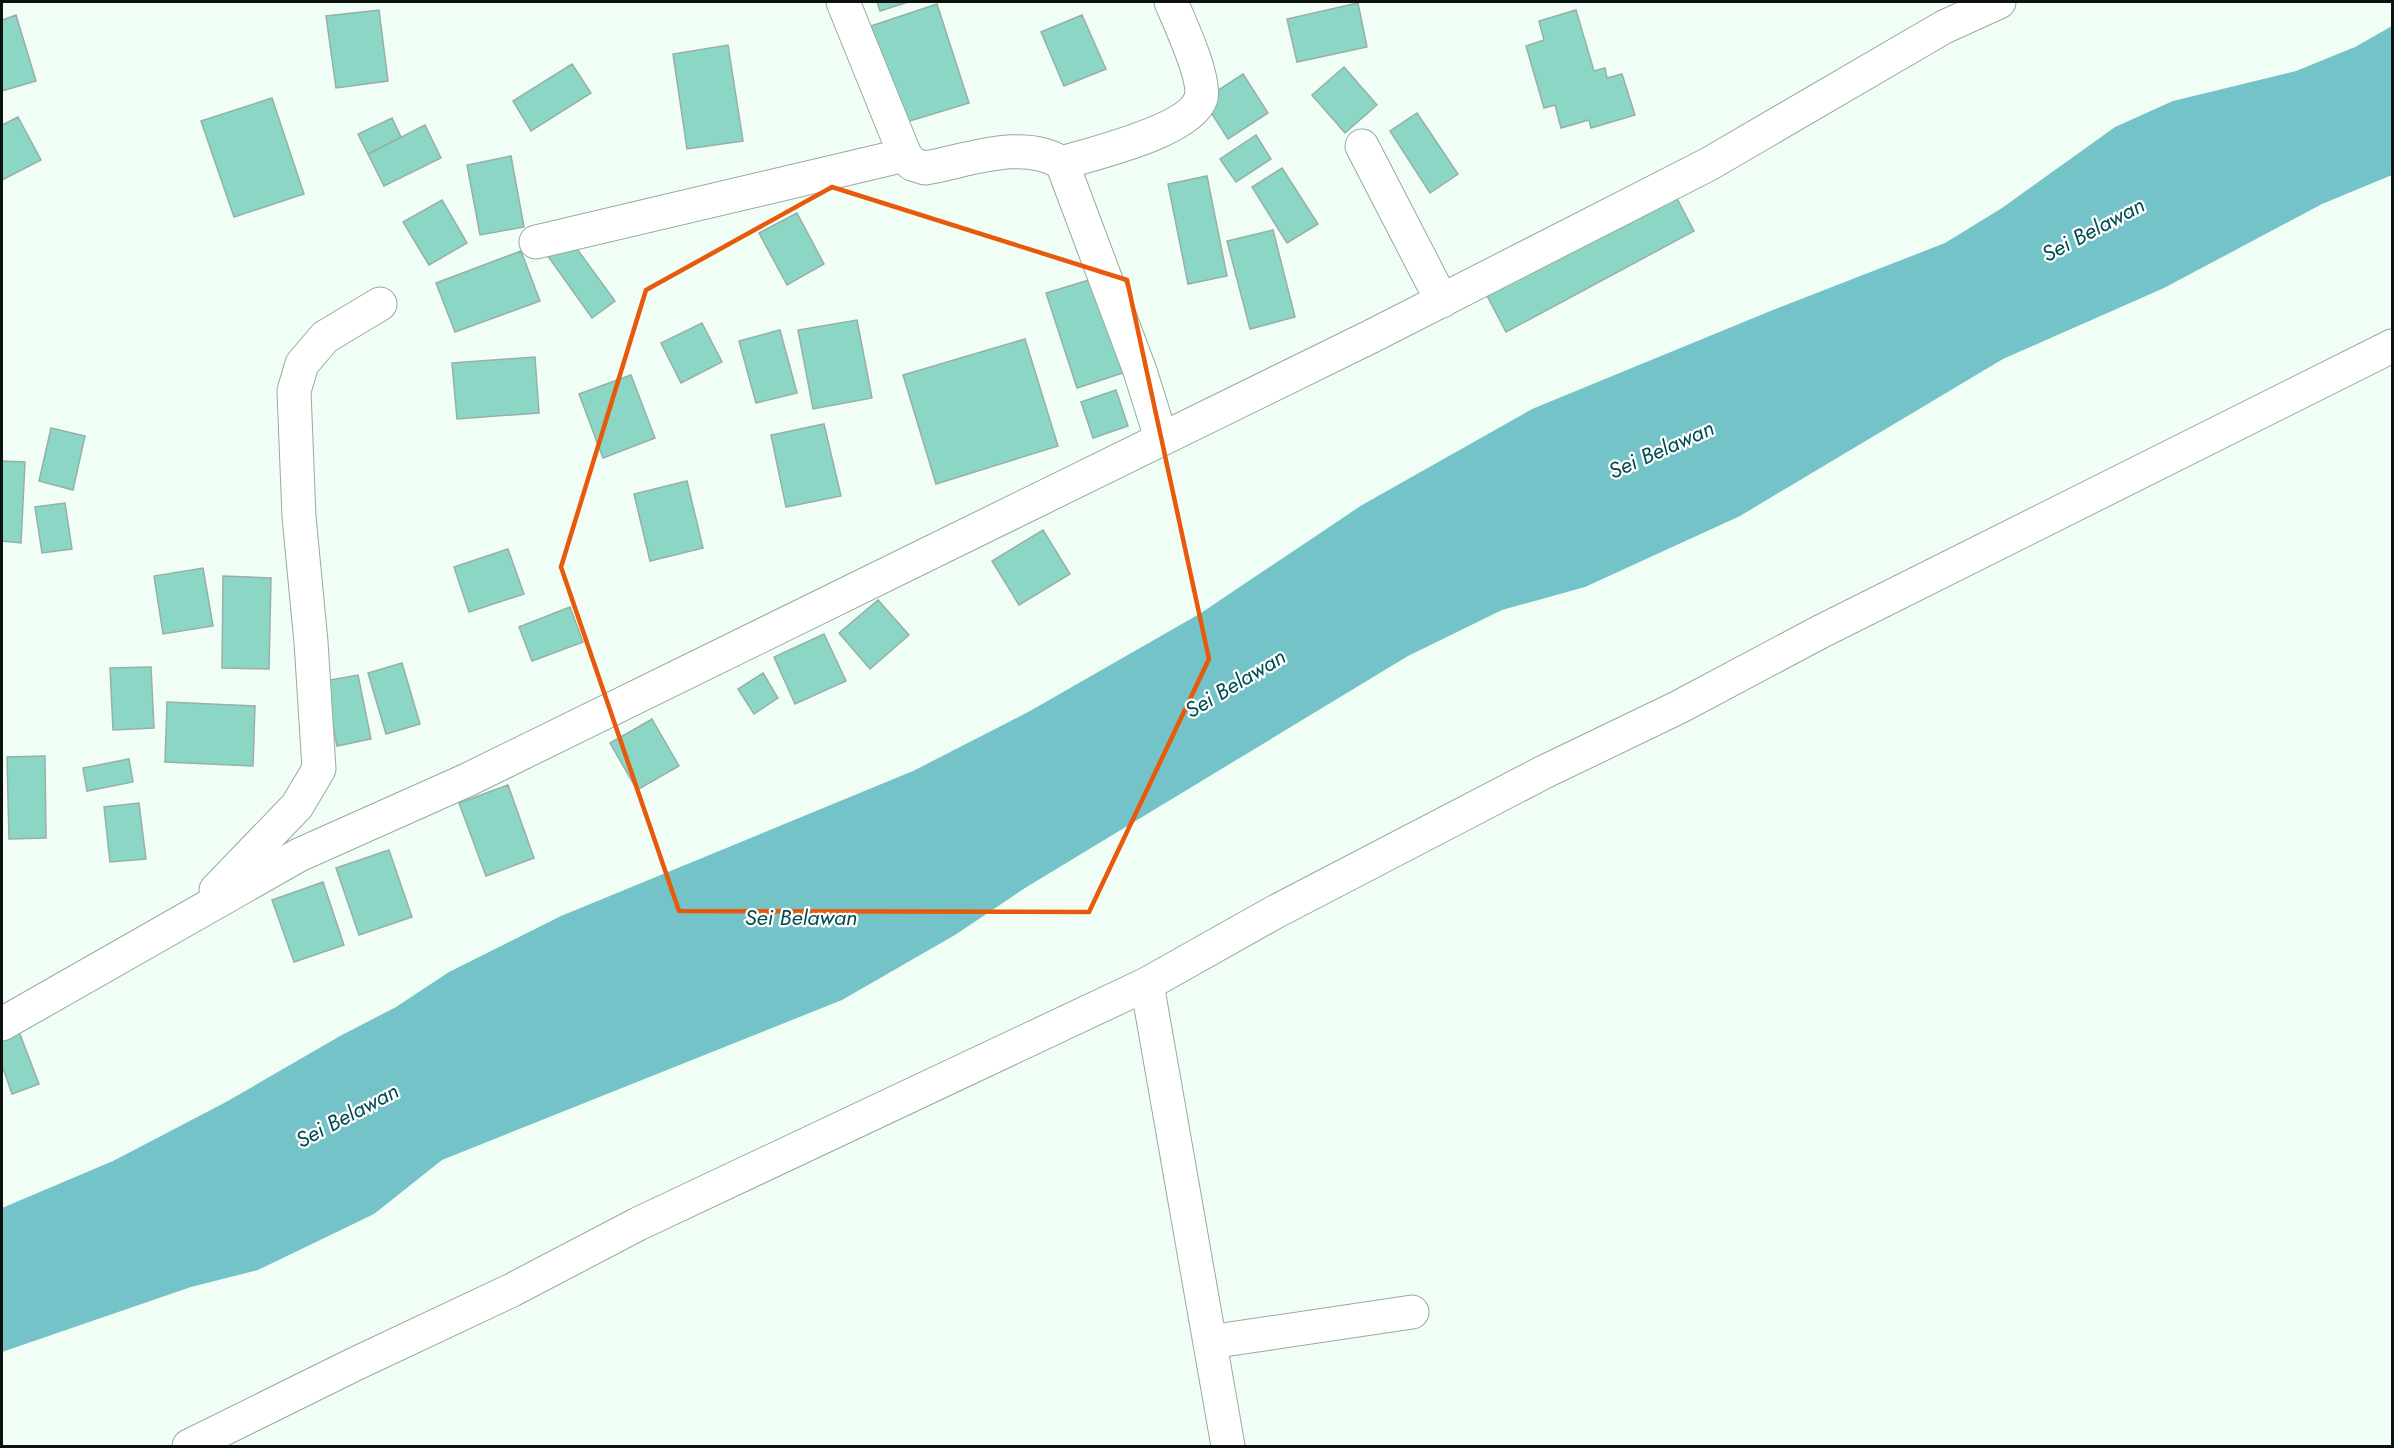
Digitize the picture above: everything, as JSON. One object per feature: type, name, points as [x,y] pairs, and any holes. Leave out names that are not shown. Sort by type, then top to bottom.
[{"type":"street","points":[[843,2],[905,154],[912,164],[925,168],[1019,150],[1050,155],[1062,163],[1140,371],[1161,438]]},
{"type":"street","points":[[1062,163],[1144,138],[1180,121],[1195,109],[1201,96],[1196,61],[1171,2]]},
{"type":"street","points":[[2,1024],[300,855],[466,780],[1442,301],[1709,164],[1944,27],[1999,2]]},
{"type":"street","points":[[1362,146],[1442,301]]},
{"type":"street","points":[[536,242],[905,154]]},
{"type":"street","points":[[187,919],[297,806],[319,769],[311,642],[298,517],[294,391],[302,364],[325,337],[380,304]]},
{"type":"street","points":[[189,1446],[512,1290],[639,1224],[1147,984],[1275,912],[1544,772],[1679,707],[1820,632],[2392,346]]},
{"type":"street","points":[[1147,984],[1228,1446]]},
{"type":"street","points":[[1210,1342],[1412,1312]]},
{"type":"highlighted area","points":[[832,187],[1127,280],[1209,659],[1089,912],[679,911],[561,567],[646,290]]},
{"type":"water","name":"Sei Belawan","points":[[2392,26],[2392,175],[2322,204],[2164,288],[2003,359],[1740,516],[1585,587],[1502,610],[1408,656],[1025,888],[955,935],[842,1000],[442,1160],[374,1214],[258,1270],[191,1287],[2,1352],[2,1208],[113,1161],[226,1102],[340,1036],[396,1007],[449,972],[561,916],[913,771],[1030,711],[1201,613],[1362,505],[1532,409],[1768,312],[1945,243],[2002,208],[2115,127],[2173,101],[2296,71],[2355,47]]},
{"type":"building","points":[[877,2],[908,2],[880,11]]},
{"type":"building","points":[[1358,3],[1367,47],[1297,62],[1287,19]]},
{"type":"building","points":[[937,4],[969,103],[903,123],[871,26]]},
{"type":"building","points":[[379,10],[388,81],[336,88],[326,16]]},
{"type":"building","points":[[1576,10],[1594,71],[1605,68],[1607,78],[1622,74],[1635,115],[1591,128],[1589,120],[1561,128],[1555,105],[1544,108],[1526,46],[1544,40],[1539,21]]},
{"type":"building","points":[[16,15],[36,81],[2,91],[2,20]]},
{"type":"building","points":[[1082,15],[1106,69],[1064,86],[1041,32]]},
{"type":"building","points":[[728,45],[743,141],[687,149],[673,54]]},
{"type":"building","points":[[572,64],[591,93],[531,131],[513,101]]},
{"type":"building","points":[[1344,67],[1377,105],[1345,133],[1312,95]]},
{"type":"building","points":[[1243,74],[1268,113],[1228,139],[1203,100]]},
{"type":"building","points":[[272,98],[304,194],[234,217],[201,121]]},
{"type":"building","points":[[1417,113],[1458,174],[1430,193],[1390,131]]},
{"type":"building","points":[[18,117],[41,160],[2,180],[2,125]]},
{"type":"building","points":[[392,118],[401,137],[368,154],[358,134]]},
{"type":"building","points":[[425,125],[441,158],[384,186],[368,154]]},
{"type":"building","points":[[1256,135],[1271,159],[1236,182],[1220,159]]},
{"type":"building","points":[[511,156],[524,227],[480,235],[467,165]]},
{"type":"building","points":[[1282,168],[1318,224],[1287,243],[1252,187]]},
{"type":"building","points":[[1207,176],[1227,276],[1188,284],[1168,184]]},
{"type":"building","points":[[1672,189],[1694,231],[1506,332],[1484,290]]},
{"type":"building","points":[[442,200],[467,243],[429,265],[403,222]]},
{"type":"building","points":[[797,213],[824,264],[787,285],[759,233]]},
{"type":"building","points":[[1273,230],[1295,317],[1250,329],[1227,241]]},
{"type":"building","points":[[569,238],[615,301],[592,318],[547,255]]},
{"type":"building","points":[[521,251],[540,301],[455,332],[436,283]]},
{"type":"building","points":[[1099,277],[1129,371],[1077,388],[1046,293]]},
{"type":"building","points":[[857,320],[872,398],[813,409],[798,330]]},
{"type":"building","points":[[702,323],[722,362],[681,383],[661,343]]},
{"type":"building","points":[[780,330],[797,393],[756,403],[739,341]]},
{"type":"building","points":[[1025,339],[1058,446],[936,484],[903,375]]},
{"type":"building","points":[[535,357],[539,413],[457,419],[452,363]]},
{"type":"building","points":[[631,375],[655,438],[603,458],[579,394]]},
{"type":"building","points":[[1116,390],[1128,426],[1093,438],[1081,402]]},
{"type":"building","points":[[824,424],[841,496],[786,507],[771,435]]},
{"type":"building","points":[[51,428],[85,436],[73,490],[39,481]]},
{"type":"building","points":[[2,461],[25,462],[21,543],[2,541]]},
{"type":"building","points":[[687,481],[703,548],[650,561],[634,494]]},
{"type":"building","points":[[65,503],[72,549],[42,553],[35,507]]},
{"type":"building","points":[[1043,530],[1070,574],[1019,605],[992,561]]},
{"type":"building","points":[[508,549],[524,594],[469,612],[454,567]]},
{"type":"building","points":[[203,568],[213,626],[163,634],[154,576]]},
{"type":"building","points":[[223,576],[271,578],[269,669],[222,668]]},
{"type":"building","points":[[878,600],[909,635],[870,669],[839,633]]},
{"type":"building","points":[[570,607],[583,642],[532,661],[519,627]]},
{"type":"building","points":[[824,634],[846,681],[795,704],[774,657]]},
{"type":"building","points":[[402,663],[420,724],[386,734],[368,673]]},
{"type":"building","points":[[151,667],[154,728],[113,730],[110,668]]},
{"type":"building","points":[[763,673],[778,698],[754,714],[738,689]]},
{"type":"building","points":[[358,675],[371,739],[337,746],[324,681]]},
{"type":"building","points":[[167,702],[255,706],[253,766],[165,762]]},
{"type":"building","points":[[652,719],[679,766],[637,790],[610,743]]},
{"type":"building","points":[[45,756],[46,838],[9,839],[7,757]]},
{"type":"building","points":[[129,759],[133,782],[87,791],[83,768]]},
{"type":"building","points":[[508,785],[534,858],[486,876],[459,803]]},
{"type":"building","points":[[139,803],[146,859],[110,862],[104,807]]},
{"type":"building","points":[[389,850],[412,917],[359,935],[336,868]]},
{"type":"building","points":[[323,882],[344,945],[294,962],[272,900]]},
{"type":"building","points":[[18,1029],[39,1084],[12,1094],[2,1065],[2,1035]]}]
